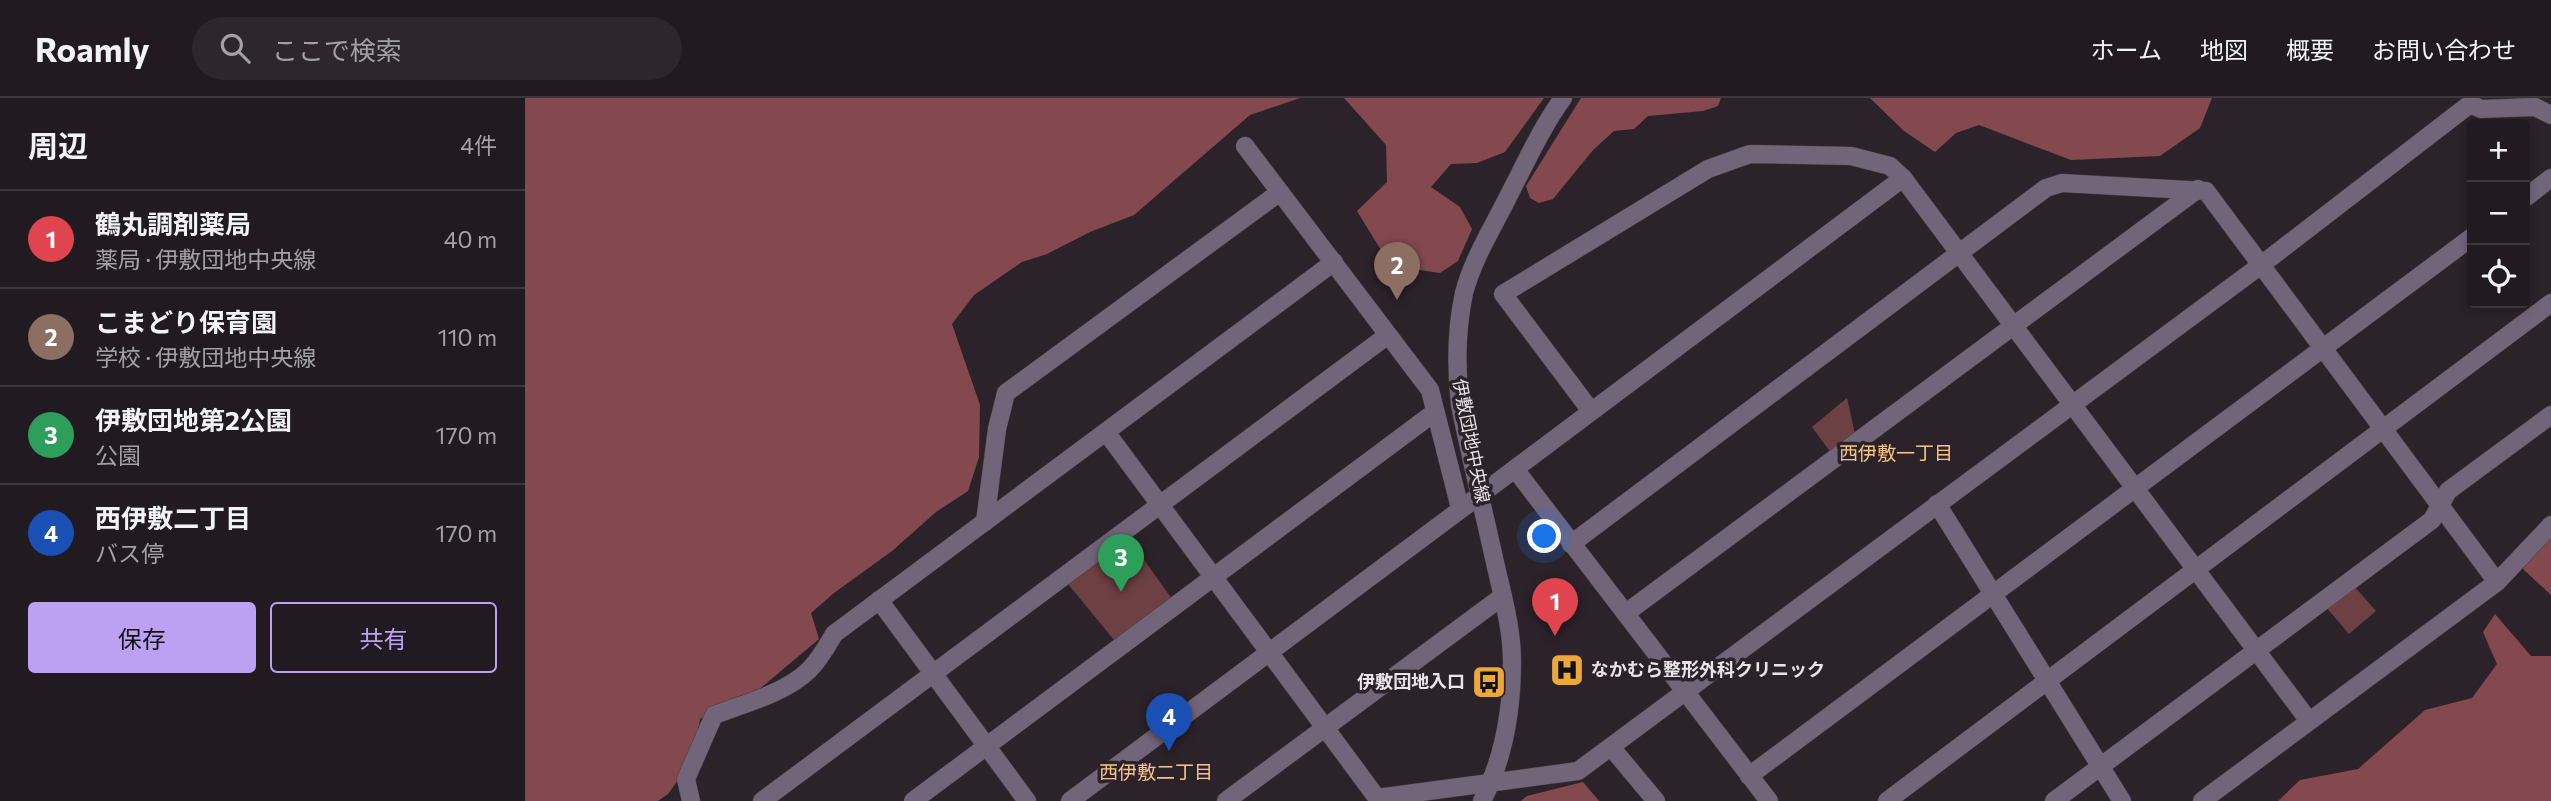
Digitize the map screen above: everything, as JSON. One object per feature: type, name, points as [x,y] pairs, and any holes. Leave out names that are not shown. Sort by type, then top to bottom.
[{"type":"street","name":"伊敷団地中央線","points":[[1482,801],[1492,782],[1500,755],[1509,710],[1512,659],[1503,596],[1460,405],[1457,373],[1459,326],[1465,292],[1477,260],[1528,156],[1563,98]]},
{"type":"street","points":[[1106,432],[1325,727],[1375,799],[1578,772],[2260,264],[2470,104],[2480,109],[2535,107],[2551,115]]},
{"type":"street","points":[[1245,146],[1430,390],[1460,509]]},
{"type":"street","points":[[1591,411],[1503,294],[1708,169],[1750,154],[1851,156],[1889,166],[1903,178],[1960,252],[2309,721]]},
{"type":"street","points":[[1070,801],[1903,178]]},
{"type":"street","points":[[2530,194],[2551,178]]},
{"type":"street","points":[[1571,544],[2046,188],[2062,183],[2206,191],[2497,582]]},
{"type":"street","points":[[1626,613],[2198,189]]},
{"type":"street","points":[[985,522],[997,429],[1006,393],[1280,192]]},
{"type":"street","points":[[1749,776],[2467,241]]},
{"type":"street","points":[[691,801],[686,779],[714,715],[772,693],[807,672],[823,654],[834,634],[1334,262]]},
{"type":"street","points":[[1887,801],[2551,303]]},
{"type":"street","points":[[762,801],[1388,335]]},
{"type":"street","points":[[913,801],[1435,412]]},
{"type":"street","points":[[2054,801],[2432,520],[2448,491],[2551,415]]},
{"type":"street","points":[[1515,469],[1769,801]]},
{"type":"street","points":[[1937,504],[2122,801]]},
{"type":"street","points":[[2202,801],[2497,582],[2551,525]]},
{"type":"street","points":[[1226,801],[1503,596]]},
{"type":"street","points":[[879,600],[1027,801]]},
{"type":"street","points":[[1611,747],[1655,801]]},
{"type":"shaded area","points":[[525,98],[1300,98],[1250,115],[1134,215],[1090,232],[1047,254],[1022,262],[974,295],[952,324],[980,405],[979,457],[968,491],[936,512],[892,551],[811,613],[819,639],[749,698],[726,704],[700,719],[694,758],[668,794],[658,801],[525,801]]},
{"type":"shaded area","points":[[1344,98],[1544,98],[1505,152],[1477,163],[1451,164],[1431,187],[1460,207],[1472,229],[1458,261],[1440,273],[1420,270],[1384,255],[1357,211],[1387,182],[1386,145]]},
{"type":"shaded area","points":[[1581,98],[1721,98],[1718,106],[1703,111],[1648,116],[1634,129],[1614,131],[1593,150],[1553,199],[1539,203],[1530,198],[1526,186]]},
{"type":"shaded area","points":[[1870,98],[2212,98],[2200,128],[2160,156],[2071,160],[1979,125],[1956,133],[1935,152],[1904,131]]},
{"type":"shaded area","points":[[1847,398],[1855,434],[1831,453],[1812,427]]},
{"type":"shaded area","points":[[2551,535],[2551,595],[2523,569],[2529,558]]},
{"type":"shaded area","points":[[1129,539],[1172,599],[1114,640],[1068,584]]},
{"type":"shaded area","points":[[2353,585],[2376,611],[2349,634],[2326,607]]},
{"type":"shaded area","points":[[2495,614],[2531,656],[2551,656],[2551,801],[2278,801],[2300,780],[2358,769],[2425,710],[2472,698],[2497,664],[2483,632]]},
{"type":"shaded area","points":[[1583,782],[1599,801],[1521,801],[1527,796]]},
{"type":"place","name":"こまどり保育園","points":[[1397,300]]},
{"type":"place","name":"伊敷団地第2公園","points":[[1121,592]]},
{"type":"place","name":"鶴丸調剤薬局","points":[[1555,636]]},
{"type":"place","name":"なかむら整形外科クリニック","points":[[1567,670]]},
{"type":"place","name":"伊敷団地入口","points":[[1489,682]]},
{"type":"place","name":"西伊敷二丁目","points":[[1169,751]]},
{"type":"district","name":"西伊敷一丁目","points":[[1896,453]]},
{"type":"district","name":"西伊敷二丁目","points":[[1156,772]]}]
